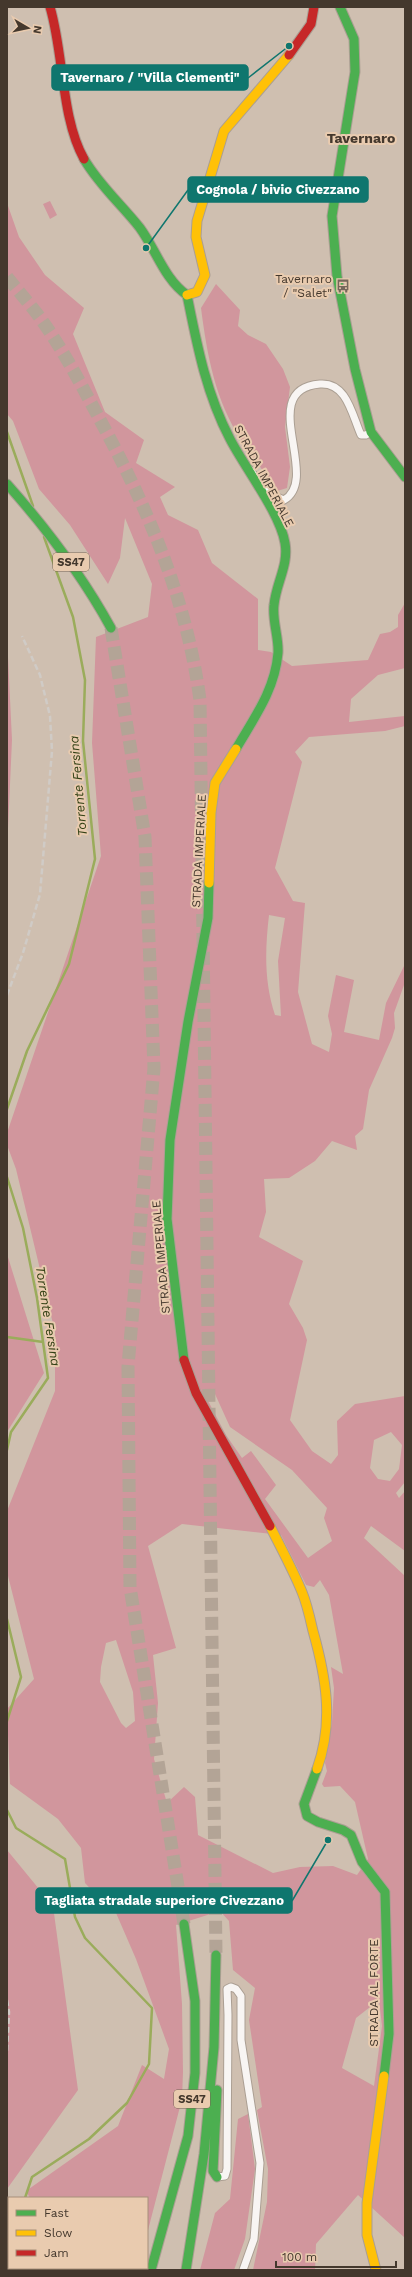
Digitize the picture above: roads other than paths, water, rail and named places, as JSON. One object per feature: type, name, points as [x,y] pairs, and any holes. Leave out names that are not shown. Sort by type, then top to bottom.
[{"type":"main road","points":[[50,7],[60,44],[72,124],[77,144],[87,165],[104,188],[136,223],[177,288],[187,294],[197,292],[205,275],[196,237],[197,221],[224,131],[300,41],[311,24],[314,7]]},
{"type":"main road","points":[[340,7],[354,39],[355,72],[332,216],[334,248],[345,318],[371,432],[405,476]]},
{"type":"main road","name":"STRADA IMPERIALE","points":[[187,294],[203,374],[214,407],[242,461],[280,526],[285,543],[286,561],[274,605],[278,652],[274,679],[266,699],[215,783],[211,814],[208,918],[188,1022],[170,1140],[167,1219],[184,1363],[196,1393],[262,1509],[303,1594],[323,1667],[327,1692],[327,1719],[322,1755],[304,1804]]},
{"type":"main road","name":"SS47","points":[[7,484],[60,545],[87,584],[111,628]]},
{"type":"main road","name":"STRADA AL FORTE","points":[[304,1804],[307,1816],[317,1824],[347,1831],[355,1839],[362,1862],[379,1881],[385,1892],[389,2034],[367,2203],[367,2235],[376,2270]]},
{"type":"main road","name":"SS47","points":[[151,2270],[188,2136],[195,2073],[195,2001],[184,1924]]},
{"type":"main road","name":"SS47","points":[[186,2270],[204,2154],[214,2047],[216,1955]]},
{"type":"main road","points":[[214,2047],[217,2107],[213,2171],[217,2177]]},
{"type":"street","points":[[242,461],[262,483],[269,494],[284,500],[292,495],[296,486],[295,457],[290,418],[293,399],[303,388],[321,384],[338,388],[349,402],[361,435],[366,436],[371,432]]},
{"type":"street","points":[[217,2177],[225,2176],[227,2169],[228,2015],[226,1994],[227,1989],[232,1987],[241,1996],[241,2040],[260,2163],[254,2239],[243,2270]]},
{"type":"waterway","name":"Torrente Fersina","points":[[7,432],[33,506]]},
{"type":"waterway","name":"Torrente Fersina","points":[[7,1109],[27,1051],[69,964],[95,859],[83,741],[85,680],[73,617],[44,537]]},
{"type":"waterway","name":"Torrente Fersina","points":[[7,1177],[23,1228],[37,1298],[48,1378],[11,1432],[7,1450]]},
{"type":"waterway","points":[[7,1337],[43,1342]]},
{"type":"waterway","name":"Torrente Fersina","points":[[7,1619],[21,1677],[7,1721]]},
{"type":"waterway","name":"Torrente Fersina","points":[[7,1810],[16,1828],[65,1859],[75,1917],[85,1938],[152,2008],[149,2064],[127,2103],[89,2139],[32,2177],[25,2197]]},
{"type":"tunnel","points":[[7,277],[41,319],[67,360],[106,431],[138,496],[153,529],[177,595],[194,664],[200,700],[216,1955]]},
{"type":"tunnel","points":[[111,628],[145,837],[154,1068],[128,1366],[130,1587],[184,1924]]},
{"type":"railway","points":[[7,995],[23,953],[40,894],[52,751],[50,716],[40,675],[22,636]]},
{"type":"railway","points":[[7,2000],[9,2012],[7,2054]]},
{"type":"place","name":"Tavernaro / \"Villa Clementi\"","points":[[289,46]]},
{"type":"place","name":"Cognola / bivio Civezzano","points":[[146,248]]},
{"type":"place","name":"Tavernaro / \"Salet\"","points":[[343,286]]},
{"type":"place","name":"Tagliata stradale superiore Civezzano","points":[[328,1840]]},
{"type":"district","name":"Tavernaro","points":[[361,138]]}]
